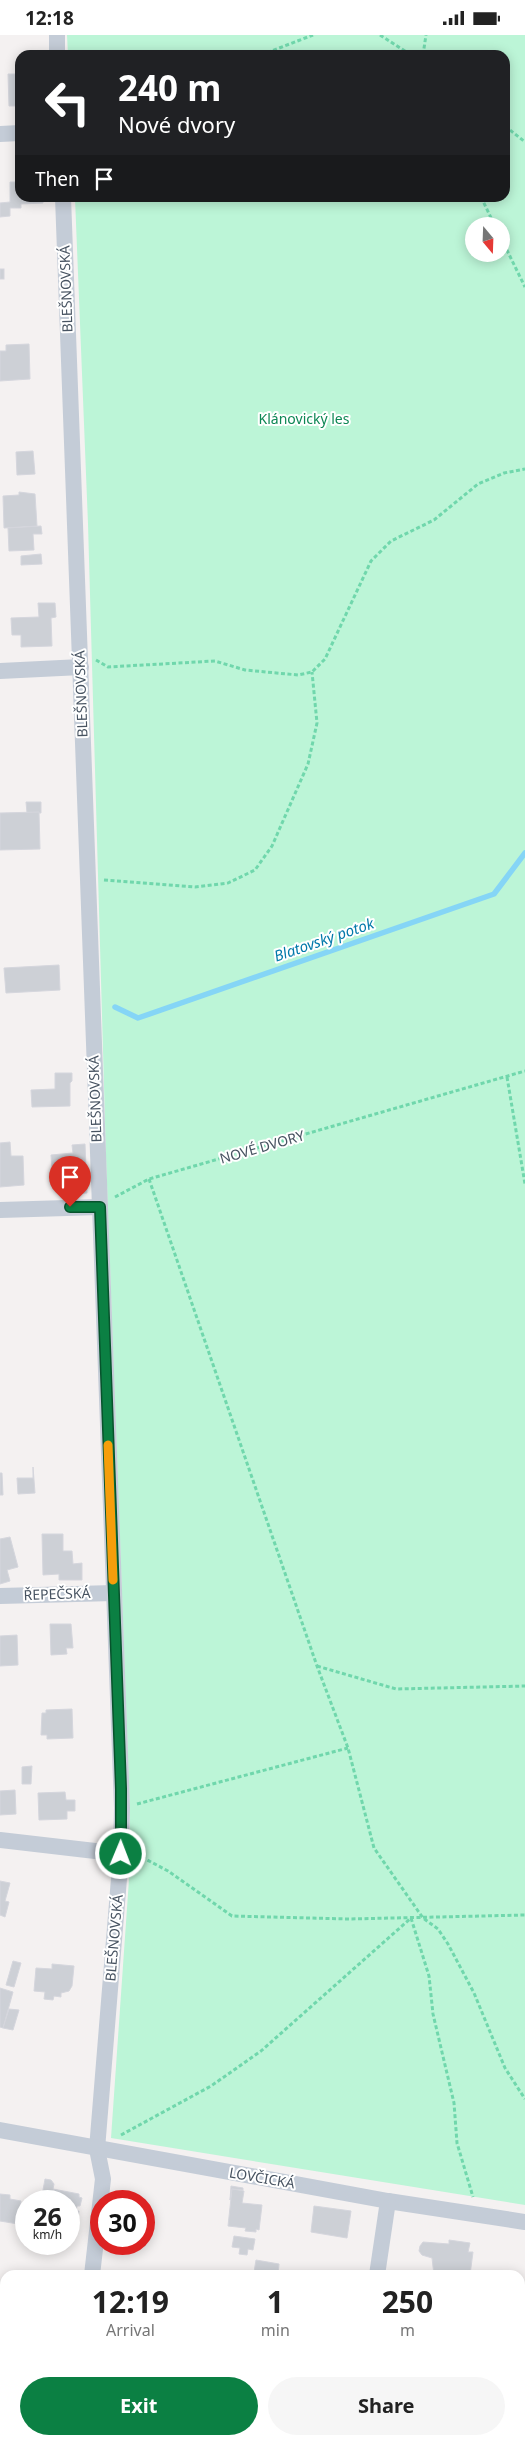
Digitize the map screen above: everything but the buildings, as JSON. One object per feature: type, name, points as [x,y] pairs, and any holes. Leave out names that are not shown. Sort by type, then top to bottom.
[{"type":"street","points":[[57,35],[58,50]]},
{"type":"street","points":[[0,134],[15,133]]},
{"type":"street","name":"BLEŠNOVSKÁ","points":[[63,202],[86,880],[122,1808],[121,1854],[97,2149],[103,2179],[93,2270]]},
{"type":"street","points":[[0,671],[80,667]]},
{"type":"street","points":[[0,1210],[100,1207]]},
{"type":"street","name":"ŘEPEČSKÁ","points":[[0,1596],[114,1593]]},
{"type":"street","points":[[0,1840],[121,1854]]},
{"type":"street","name":"LOVČICKÁ","points":[[0,2130],[388,2201],[525,2222]]},
{"type":"street","points":[[379,2270],[388,2201]]},
{"type":"path","points":[[274,50],[313,35]]},
{"type":"path","points":[[380,35],[403,50]]},
{"type":"path","points":[[424,50],[426,35]]},
{"type":"path","points":[[510,130],[525,142]]},
{"type":"path","points":[[484,202],[491,217]]},
{"type":"path","points":[[510,256],[525,287]]},
{"type":"path","points":[[92,651],[95,659],[108,667],[215,661],[245,670],[298,675],[312,672],[325,659],[371,561],[391,541],[434,520],[478,484],[504,473],[525,469]]},
{"type":"path","points":[[86,880],[131,881],[195,887],[228,883],[255,870],[272,846],[308,764],[317,723],[312,672]]},
{"type":"path","name":"NOVÉ DVORY","points":[[100,1207],[149,1179],[525,1071]]},
{"type":"path","points":[[507,1077],[525,1184]]},
{"type":"path","points":[[149,1179],[316,1666],[348,1749],[374,1848],[423,1918],[438,1929],[448,1945],[474,1993],[505,2068],[525,2099]]},
{"type":"path","points":[[316,1666],[396,1689],[525,1686]]},
{"type":"path","points":[[122,1808],[348,1749]]},
{"type":"path","points":[[121,1854],[134,1853],[168,1871],[232,1916],[423,1918],[525,1915]]},
{"type":"path","points":[[97,2149],[211,2086],[261,2051],[411,1918]]},
{"type":"path","points":[[411,1918],[429,1976],[433,2014],[454,2103],[457,2143],[478,2215]]},
{"type":"green space","name":"Klánovický les","points":[[67,35],[525,35],[525,2205],[111,2138],[130,1865],[130,1812],[106,1156],[88,524],[75,202],[510,202],[510,50],[68,50]]},
{"type":"waterway","name":"Blatovský potok","points":[[115,1007],[138,1018],[494,894],[525,853]]},
{"type":"slow traffic","points":[[108,1445],[113,1580]]},
{"type":"route","points":[[70,1207],[100,1207],[122,1808],[121,1854]]}]
